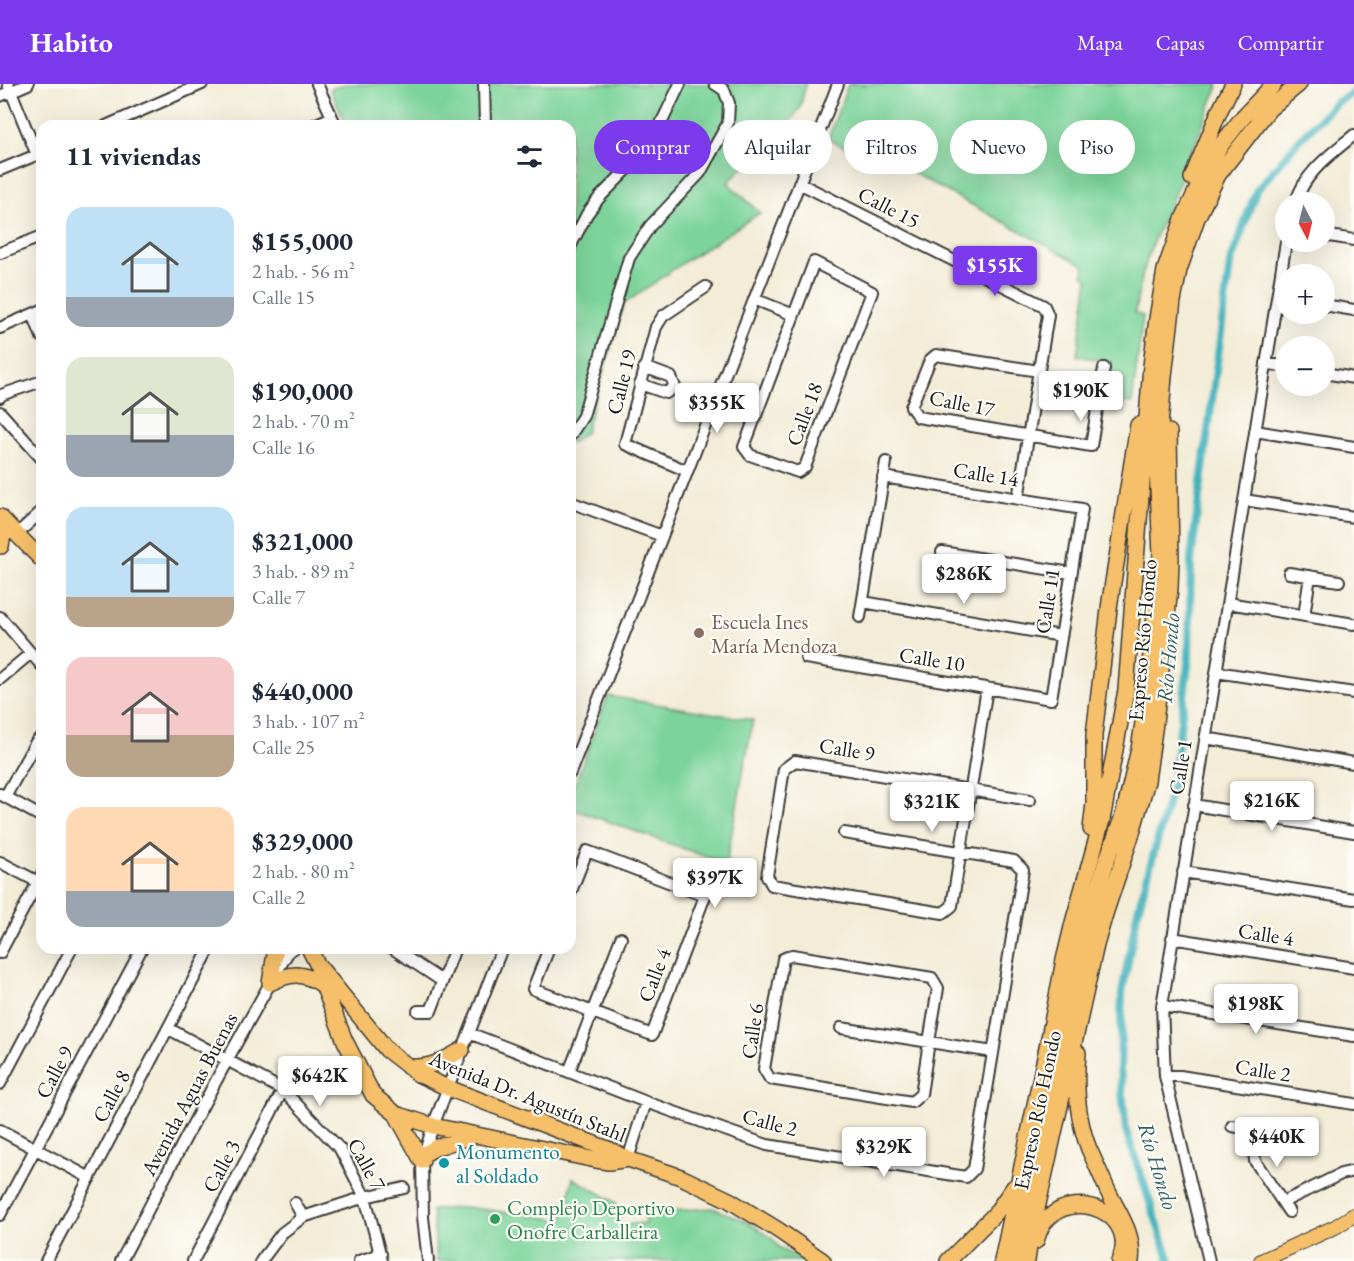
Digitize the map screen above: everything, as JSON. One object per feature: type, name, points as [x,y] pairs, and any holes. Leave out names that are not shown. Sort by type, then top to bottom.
[{"type":"highway","points":[[1165,270],[1166,251],[1179,211],[1218,112],[1233,84]]},
{"type":"highway","name":"Expreso Río Hondo","points":[[1002,1261],[1064,960],[1102,820],[1126,690],[1151,366],[1165,270],[1183,219],[1207,168],[1232,130],[1274,84]]},
{"type":"highway","points":[[1130,640],[1138,598],[1158,369],[1173,269],[1186,226],[1214,172],[1249,123],[1288,84]]},
{"type":"highway","points":[[1013,1261],[1045,1120],[1078,957],[1106,862],[1124,813],[1139,748],[1146,704],[1161,555],[1157,465],[1164,376],[1179,270],[1197,218],[1218,175],[1269,109],[1299,84]]},
{"type":"highway","name":"Expreso Río Hondo","points":[[1029,1261],[1032,1229],[1084,994],[1105,914],[1139,811],[1150,764],[1170,588],[1169,416],[1187,281],[1201,231],[1223,183],[1249,144],[1308,84]]},
{"type":"highway","points":[[1076,910],[1094,803],[1094,735],[1110,601],[1140,415],[1151,366]]},
{"type":"highway","points":[[1,518],[36,554]]},
{"type":"highway","points":[[0,546],[3,535],[1,518]]},
{"type":"highway","points":[[0,546],[20,537]]},
{"type":"highway","points":[[270,983],[275,954]]},
{"type":"highway","name":"Avenida Dr. Agustín Stahl","points":[[312,954],[345,1041],[373,1095],[396,1114],[433,1126],[597,1160],[609,1162],[628,1160]]},
{"type":"highway","name":"Avenida Dr. Agustín Stahl","points":[[317,964],[387,1050],[418,1074],[448,1088],[610,1150],[628,1160],[681,1177],[729,1200],[823,1261]]},
{"type":"highway","points":[[270,983],[286,976],[299,976],[311,978],[323,986]]},
{"type":"highway","points":[[1084,994],[1085,1010],[1077,1054],[1078,1099],[1085,1136],[1097,1167],[1132,1231],[1138,1261]]},
{"type":"highway","points":[[335,1016],[346,1012],[369,1028]]},
{"type":"highway","points":[[408,1067],[423,1068],[462,1050]]},
{"type":"highway","points":[[396,1114],[423,1157],[438,1146],[476,1135]]},
{"type":"highway","points":[[948,1261],[995,1214],[1020,1177]]},
{"type":"highway","points":[[1104,1179],[1127,1229],[1131,1245],[1131,1261]]},
{"type":"highway","points":[[1029,1261],[1045,1222],[1060,1210],[1081,1205],[1089,1205],[1107,1213],[1117,1224],[1123,1239],[1119,1261]]},
{"type":"main road","points":[[1261,1261],[1335,1227],[1354,1215]]},
{"type":"street","points":[[0,96],[9,88],[28,84]]},
{"type":"street","points":[[120,120],[201,84]]},
{"type":"street","points":[[484,84],[485,120]]},
{"type":"street","points":[[576,235],[593,206],[645,151],[680,84]]},
{"type":"street","points":[[576,427],[583,416],[628,258],[650,226],[700,173],[728,123],[729,103],[724,90],[715,84]]},
{"type":"street","points":[[576,758],[838,84]]},
{"type":"street","points":[[321,85],[333,120]]},
{"type":"street","points":[[9,88],[36,145]]},
{"type":"street","points":[[1299,192],[1310,174],[1354,135]]},
{"type":"street","points":[[0,170],[36,156]]},
{"type":"street","name":"Calle 15","points":[[799,183],[1044,306],[1048,315],[1018,499]]},
{"type":"street","points":[[1335,237],[1354,240]]},
{"type":"street","points":[[0,253],[36,238]]},
{"type":"street","name":"Calle 18","points":[[814,262],[872,292],[805,467],[798,472],[750,455],[744,447],[794,315],[814,262]]},
{"type":"street","name":"Calle 19","points":[[687,471],[625,444],[656,327],[663,316],[706,287]]},
{"type":"street","points":[[754,299],[794,315]]},
{"type":"street","points":[[1335,307],[1354,310]]},
{"type":"street","points":[[0,328],[36,313]]},
{"type":"street","name":"Calle 1","points":[[1209,1261],[1165,1076],[1162,1006],[1266,363],[1275,324]]},
{"type":"street","name":"Calle 17","points":[[1028,435],[918,417],[911,407],[930,360],[936,355],[1039,371]]},
{"type":"street","points":[[1266,363],[1275,364]]},
{"type":"street","points":[[640,384],[666,393],[675,387],[671,377],[644,367]]},
{"type":"street","points":[[1028,435],[1091,446],[1104,368]]},
{"type":"street","points":[[1335,375],[1354,378]]},
{"type":"street","points":[[0,397],[36,383]]},
{"type":"street","points":[[0,412],[36,452]]},
{"type":"street","points":[[1255,431],[1354,447]]},
{"type":"street","points":[[860,617],[886,462]]},
{"type":"street","name":"Calle 14","points":[[883,477],[1082,509]]},
{"type":"street","points":[[1244,500],[1354,517]]},
{"type":"street","points":[[576,504],[662,536]]},
{"type":"street","name":"Calle 11","points":[[1051,699],[1082,509]]},
{"type":"street","points":[[20,537],[36,518]]},
{"type":"street","points":[[942,552],[1071,573]]},
{"type":"street","points":[[1289,573],[1339,581]]},
{"type":"street","points":[[1304,616],[1310,576]]},
{"type":"street","points":[[863,602],[1061,636]]},
{"type":"street","points":[[1227,603],[1354,624]]},
{"type":"street","points":[[0,617],[36,659]]},
{"type":"street","points":[[0,679],[31,653]]},
{"type":"street","name":"Calle 10","points":[[806,658],[1051,699]]},
{"type":"street","points":[[1216,672],[1354,693]]},
{"type":"street","points":[[844,833],[960,852],[987,688]]},
{"type":"street","points":[[1205,738],[1354,763]]},
{"type":"street","points":[[36,742],[3,796],[36,814]]},
{"type":"street","name":"Calle 9","points":[[960,852],[952,906],[943,913],[772,885],[767,876],[784,769],[795,761],[1030,800]]},
{"type":"street","points":[[1194,805],[1354,832]]},
{"type":"street","name":"Calle 4","points":[[576,879],[587,851],[705,896],[652,1035],[592,1011]]},
{"type":"street","name":"Calle 2","points":[[469,1033],[646,1102],[767,1145],[966,1177],[974,1169],[1023,870],[1014,861],[960,852]]},
{"type":"street","points":[[0,862],[36,876]]},
{"type":"street","points":[[1183,872],[1354,899]]},
{"type":"street","points":[[0,953],[5,931],[36,884]]},
{"type":"street","points":[[569,1072],[621,938]]},
{"type":"street","name":"Calle 4","points":[[1172,938],[1354,968]]},
{"type":"street","points":[[0,1084],[69,954]]},
{"type":"street","name":"Calle 9","points":[[0,1215],[139,954]]},
{"type":"street","name":"Calle 8","points":[[46,1261],[207,954]]},
{"type":"street","name":"Avenida Aguas Buenas","points":[[122,1261],[228,1060],[287,954]]},
{"type":"street","points":[[401,954],[442,981]]},
{"type":"street","points":[[418,1011],[431,1011],[453,954]]},
{"type":"street","points":[[428,1261],[423,1217],[423,1157],[500,954]]},
{"type":"street","points":[[547,954],[533,989],[592,1011]]},
{"type":"street","name":"Calle 6","points":[[792,955],[932,978],[938,988],[929,1042],[921,1094],[912,1102],[770,1079],[764,1069],[783,959],[792,955]]},
{"type":"street","points":[[1162,1006],[1354,1036]]},
{"type":"street","points":[[841,1028],[993,1052]]},
{"type":"street","name":"Calle 7","points":[[169,1029],[283,1090],[340,1149],[365,1197],[382,1258]]},
{"type":"street","name":"Calle 2","points":[[1165,1076],[1180,1076],[1354,1104]]},
{"type":"street","name":"Calle 3","points":[[193,1261],[283,1090]]},
{"type":"street","points":[[628,1160],[646,1102]]},
{"type":"street","points":[[1232,1126],[1281,1134]]},
{"type":"street","points":[[0,1130],[90,1178]]},
{"type":"street","points":[[1252,1130],[1255,1161],[1286,1207],[1341,1174],[1354,1171]]},
{"type":"street","points":[[261,1261],[282,1233],[303,1217],[365,1197],[404,1188]]},
{"type":"street","points":[[295,1203],[303,1217]]},
{"type":"street","points":[[359,1261],[382,1258]]},
{"type":"green space","points":[[346,84],[806,84],[800,108],[791,120],[723,120],[723,174],[737,174],[728,183],[760,213],[624,304],[585,433],[576,440],[576,120],[344,120],[330,89]]},
{"type":"green space","points":[[848,84],[1219,84],[1143,272],[1135,313],[1143,316],[1132,403],[1115,401],[1117,388],[1109,387],[1112,362],[1077,356],[1088,279],[1082,274],[1085,266],[915,174],[938,174],[938,120],[844,120],[844,147],[832,141],[832,128]]},
{"type":"green space","points":[[608,696],[753,720],[726,864],[576,810],[576,780]]},
{"type":"green space","name":"Complejo Deportivo Onofre Carballeira","points":[[573,1178],[615,1202],[619,1208],[621,1225],[645,1223],[645,1214],[649,1209],[669,1211],[713,1208],[754,1226],[772,1238],[780,1249],[796,1254],[807,1261],[437,1261],[432,1210],[466,1207],[563,1220]]},
{"type":"waterway","name":"Río Hondo","points":[[1170,1261],[1126,1131],[1120,1069],[1122,993],[1137,914],[1173,784],[1189,657],[1191,559],[1230,264],[1256,191],[1300,139],[1336,103],[1354,92]]},
{"type":"place","name":"Escuela Ines María Mendoza","points":[[699,633]]},
{"type":"place","name":"Monumento al Soldado","points":[[444,1163]]},
{"type":"place","name":"Complejo Deportivo Onofre Carballeira","points":[[495,1219]]}]
